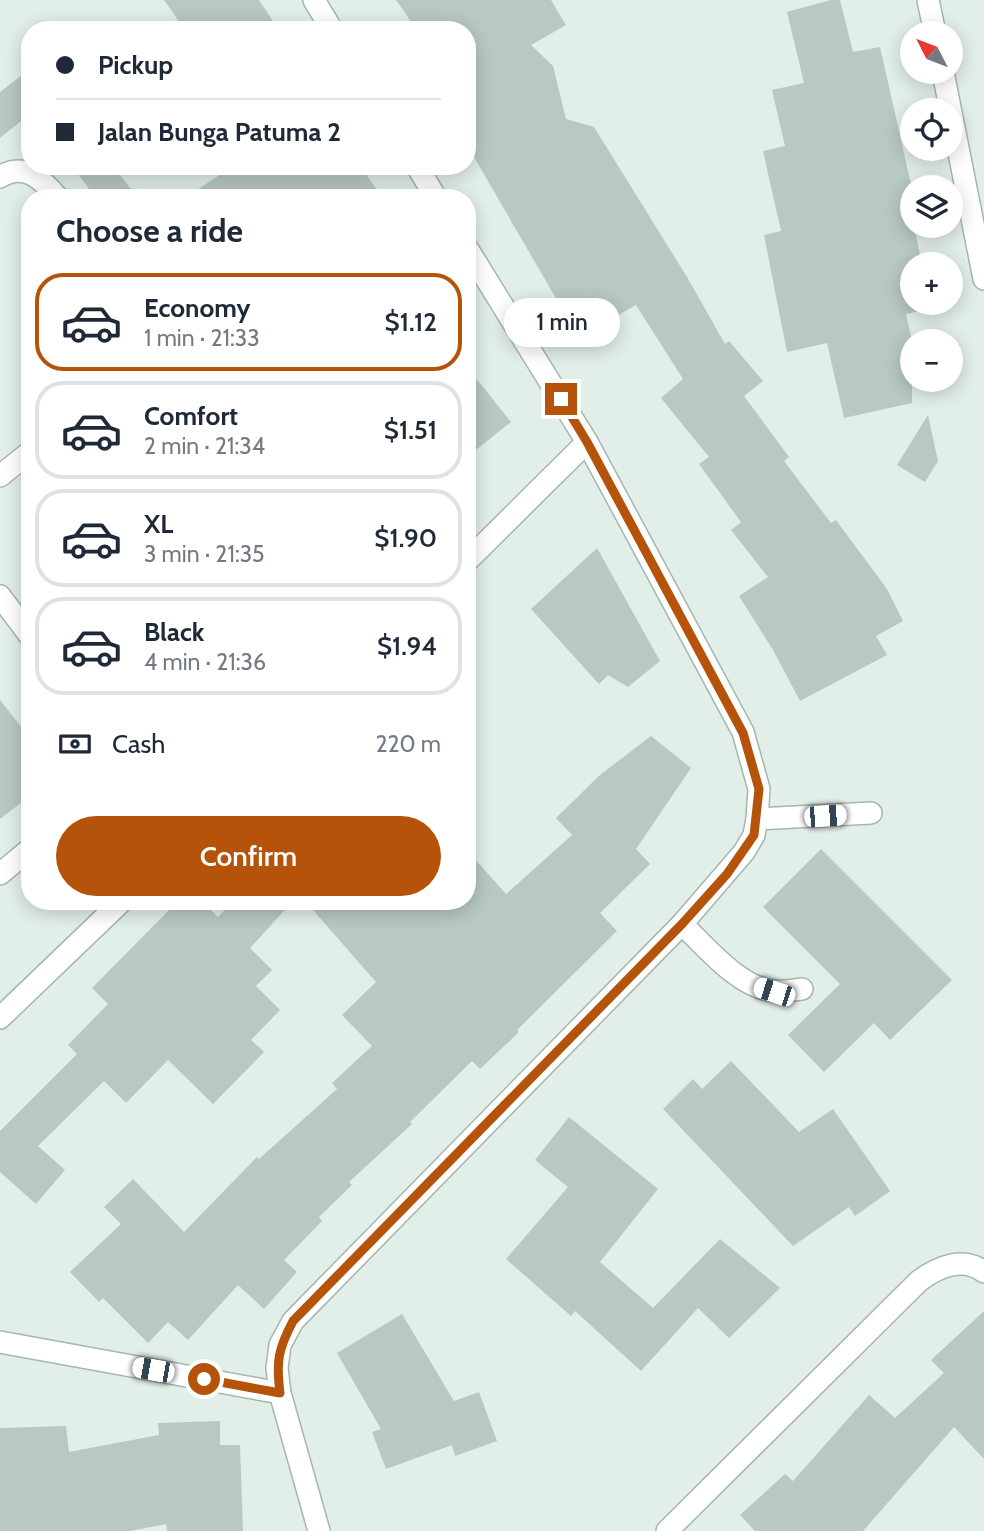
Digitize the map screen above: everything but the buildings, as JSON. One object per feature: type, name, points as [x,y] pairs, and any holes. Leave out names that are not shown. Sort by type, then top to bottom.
[{"type":"street","points":[[314,0],[327,21]]},
{"type":"street","points":[[928,0],[932,21]]},
{"type":"street","points":[[945,84],[984,279]]},
{"type":"street","points":[[0,177],[21,171]]},
{"type":"street","points":[[33,175],[43,180],[50,189]]},
{"type":"street","points":[[319,1531],[280,1393],[277,1368],[280,1345],[293,1321],[682,924],[744,852],[754,835],[757,819],[759,789],[743,733],[587,442],[476,263]]},
{"type":"street","points":[[476,552],[587,442]]},
{"type":"street","points":[[0,477],[21,460]]},
{"type":"street","points":[[0,596],[21,624]]},
{"type":"street","points":[[757,819],[871,813]]},
{"type":"street","points":[[0,874],[21,856]]},
{"type":"street","points":[[0,1018],[113,910]]},
{"type":"street","points":[[682,924],[731,970],[751,984],[774,992],[802,989]]},
{"type":"street","points":[[667,1531],[919,1281],[935,1269],[954,1264],[978,1268],[984,1272]]},
{"type":"street","points":[[0,1342],[280,1393]]},
{"type":"route","points":[[204,1379],[280,1393],[277,1368],[280,1345],[293,1321],[682,924],[727,874],[754,835],[759,789],[743,733],[587,442],[561,399]]}]
